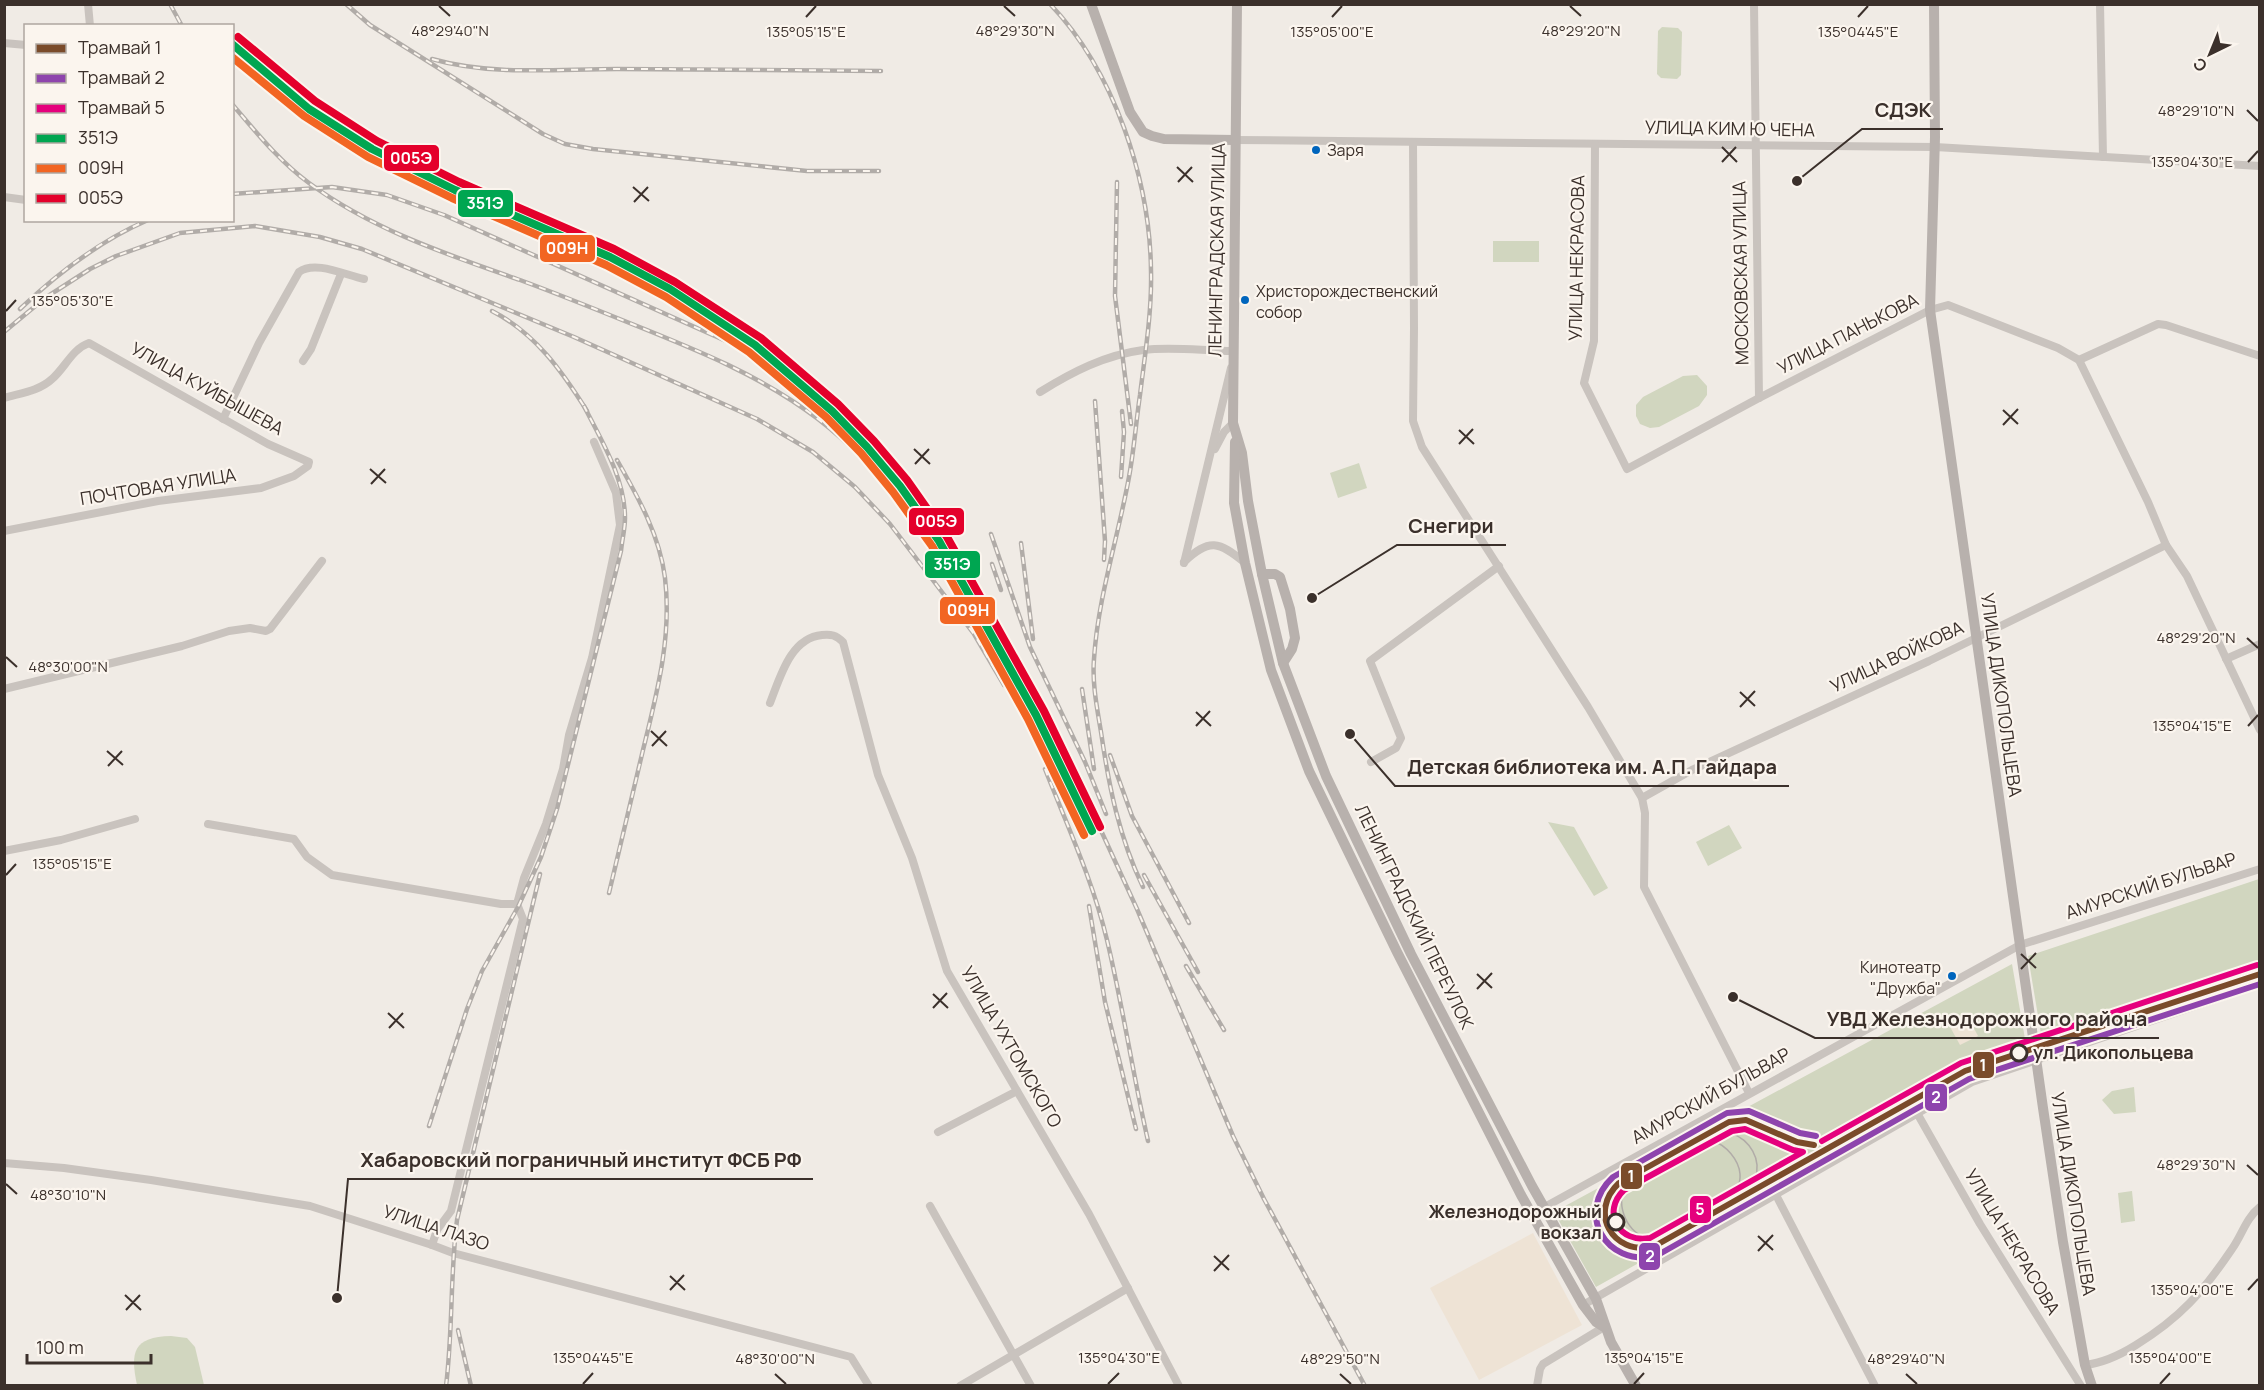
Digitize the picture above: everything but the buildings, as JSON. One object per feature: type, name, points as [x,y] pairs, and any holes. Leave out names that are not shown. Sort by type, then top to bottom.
[{"type":"main road","points":[[1091,4],[1130,112],[1143,132],[1164,139],[1235,140]]},
{"type":"main road","name":"УЛИЦА ДИКОПОЛЬЦЕВА","points":[[1934,4],[1935,147],[1930,310],[2061,1231],[2085,1365],[2092,1386]]},
{"type":"main road","name":"ЛЕНИНГРАДСКАЯ УЛИЦА","points":[[1232,356],[1237,6]]},
{"type":"main road","name":"ЛЕНИНГРАДСКИЙ ПЕРЕУЛОК","points":[[1232,356],[1235,436],[1234,503],[1245,563],[1271,670],[1309,771],[1402,962],[1521,1195],[1583,1305],[1596,1322],[1604,1327]]},
{"type":"main road","name":"ЛЕНИНГРАДСКИЙ ПЕРЕУЛОК","points":[[1235,436],[1242,453],[1248,501],[1262,574],[1283,663],[1331,787],[1411,954],[1544,1207],[1596,1299],[1604,1327],[1636,1386]]},
{"type":"main road","points":[[1262,574],[1275,574],[1280,577],[1294,626],[1294,644],[1283,663]]},
{"type":"street","points":[[88,4],[90,24]]},
{"type":"street","name":"МОСКОВСКАЯ УЛИЦА","points":[[1754,4],[1759,398]]},
{"type":"street","points":[[2100,4],[2103,157]]},
{"type":"street","points":[[4,42],[24,45]]},
{"type":"street","name":"УЛИЦА КИМ Ю ЧЕНА","points":[[1235,140],[1935,147],[2259,166]]},
{"type":"street","points":[[1413,143],[1413,421],[1422,447],[1499,566],[1642,798],[1645,813],[1644,887],[1749,1093]]},
{"type":"street","name":"УЛИЦА НЕКРАСОВА","points":[[1596,144],[1594,341],[1584,383],[1627,469]]},
{"type":"street","points":[[4,197],[24,200]]},
{"type":"street","points":[[223,419],[259,343],[296,276],[310,267],[325,268],[364,279]]},
{"type":"street","points":[[303,361],[341,274]]},
{"type":"street","name":"УЛИЦА ПАНЬКОВА","points":[[1627,469],[1930,310],[1948,304],[2058,348],[2079,360]]},
{"type":"street","points":[[2259,356],[2158,324],[2079,360],[2148,502],[2166,545],[2187,576],[2259,730]]},
{"type":"street","name":"УЛИЦА КУЙБЫШЕВА","points":[[4,398],[46,384],[79,348],[89,343],[268,444],[309,462]]},
{"type":"street","points":[[1040,392],[1068,374],[1123,354],[1146,350],[1232,356]]},
{"type":"street","name":"ЛЕНИНГРАДСКАЯ УЛИЦА","points":[[1232,356],[1184,563],[1198,549],[1216,546],[1224,548],[1245,563]]},
{"type":"street","points":[[1209,459],[1224,432],[1233,423]]},
{"type":"street","points":[[432,1245],[437,1230],[451,1211],[523,920],[517,904],[563,769],[569,735],[592,658],[620,525],[616,494],[594,442]]},
{"type":"street","name":"ПОЧТОВАЯ УЛИЦА","points":[[4,531],[158,501],[261,488],[294,476],[308,466],[309,462]]},
{"type":"street","name":"УЛИЦА ВОЙКОВА","points":[[1642,798],[1710,762],[1976,638],[2166,545]]},
{"type":"street","points":[[4,689],[182,646],[229,631],[249,628],[266,631],[270,629],[322,561]]},
{"type":"street","points":[[1371,762],[1396,748],[1401,738],[1370,661],[1499,566]]},
{"type":"street","name":"УЛИЦА УХТОМСКОГО","points":[[770,703],[787,663],[800,645],[816,636],[830,634],[843,642],[878,775],[912,858],[947,971],[1089,1214],[1179,1386]]},
{"type":"street","points":[[2226,659],[2259,644]]},
{"type":"street","points":[[4,851],[61,840],[135,819]]},
{"type":"street","points":[[208,824],[294,839],[306,857],[332,875],[501,904],[517,904]]},
{"type":"street","name":"АМУРСКИЙ БУЛЬВАР","points":[[1532,1214],[2020,945],[2259,869]]},
{"type":"street","points":[[1583,1305],[1972,1082],[2259,984]]},
{"type":"street","points":[[938,1132],[1017,1091]]},
{"type":"street","name":"УЛИЦА НЕКРАСОВА","points":[[1917,1113],[1980,1224],[2082,1386]]},
{"type":"street","name":"УЛИЦА ЛАЗО","points":[[4,1163],[64,1168],[151,1180],[310,1206],[464,1256],[851,1357],[869,1386]]},
{"type":"street","points":[[1776,1195],[1875,1386]]},
{"type":"street","points":[[930,1206],[1031,1386]]},
{"type":"street","points":[[2085,1365],[2121,1354],[2163,1329],[2201,1293],[2234,1246],[2252,1214],[2259,1207]]},
{"type":"street","points":[[960,1386],[1128,1287]]},
{"type":"street","points":[[1537,1386],[1543,1364],[1604,1327]]},
{"type":"green space","points":[[1662,27],[1678,28],[1682,32],[1681,75],[1677,79],[1661,78],[1657,74],[1658,31]]},
{"type":"green space","points":[[1493,241],[1539,241],[1539,262],[1493,262]]},
{"type":"green space","points":[[1697,375],[1707,386],[1707,395],[1699,406],[1659,427],[1650,428],[1640,424],[1636,416],[1636,405],[1643,397],[1683,376]]},
{"type":"green space","points":[[1359,463],[1367,488],[1338,498],[1330,473]]},
{"type":"green space","points":[[1548,822],[1574,827],[1608,888],[1594,896]]},
{"type":"green space","points":[[1729,825],[1742,848],[1708,866],[1696,842]]},
{"type":"green space","points":[[2259,879],[2259,969],[2042,1040],[2028,956]]},
{"type":"green space","points":[[2012,964],[2028,1056],[1970,1077],[1596,1287],[1554,1212]]},
{"type":"green space","points":[[2134,1087],[2136,1112],[2114,1114],[2102,1100],[2112,1091]]},
{"type":"green space","points":[[2132,1191],[2135,1221],[2121,1223],[2118,1193]]},
{"type":"green space","points":[[171,1336],[187,1338],[195,1347],[204,1385],[137,1385],[134,1364],[137,1349],[149,1339]]},
{"type":"shaded area","points":[[1967,1015],[1978,1036],[1960,1045],[1949,1025]]},
{"type":"shaded area","points":[[1533,1233],[1582,1325],[1479,1380],[1430,1288]]},
{"type":"tram line","name":"5","points":[[1822,1141],[1961,1063],[2257,965]]},
{"type":"tram line","points":[[1711,1132],[1729,1122],[1743,1121],[1755,1123],[1799,1141],[1822,1144],[1972,1061],[2260,968]]},
{"type":"tram line","name":"1","points":[[1814,1145],[1797,1142],[1746,1120],[1729,1122],[1619,1183],[1610,1194],[1605,1206],[1605,1218],[1609,1229],[1616,1238],[1626,1244],[1638,1248],[1653,1247],[1965,1071],[2260,974]]},
{"type":"tram line","name":"2","points":[[1816,1136],[1800,1133],[1749,1111],[1727,1113],[1613,1177],[1602,1191],[1597,1206],[1596,1220],[1601,1234],[1610,1245],[1622,1253],[1638,1257],[1656,1256],[1969,1079],[2260,984]]},
{"type":"tram line","name":"5","points":[[1745,1129],[1793,1150],[1803,1152],[1650,1238],[1639,1239],[1622,1231],[1614,1216],[1614,1208],[1624,1190],[1732,1131],[1745,1129]]},
{"type":"tram line","points":[[1713,1132],[1727,1132],[1738,1136],[1753,1151],[1757,1172],[1746,1196]]},
{"type":"tram line","points":[[1693,1142],[1713,1141],[1723,1146],[1734,1158],[1740,1178],[1729,1206]]},
{"type":"tram line","points":[[1639,1172],[1628,1182],[1622,1198],[1627,1222],[1632,1229],[1646,1238],[1655,1240],[1671,1237]]},
{"type":"railway","points":[[170,4],[181,24]]},
{"type":"railway","points":[[346,4],[370,25],[543,134],[565,144],[593,149],[807,171],[879,171]]},
{"type":"railway","points":[[1050,4],[1073,31],[1093,61],[1110,94],[1135,164],[1144,200],[1149,236],[1151,271],[1149,317],[1134,446],[1125,500],[1100,613],[1094,668],[1096,705],[1111,792],[1127,849],[1143,887]]},
{"type":"railway","points":[[432,59],[501,70],[881,71]]},
{"type":"railway","points":[[234,106],[268,146],[298,174],[333,200],[359,214],[438,250],[562,296],[705,354],[752,377],[797,404],[844,441],[892,492],[933,548],[985,638]]},
{"type":"railway","points":[[1117,182],[1115,296],[1131,424]]},
{"type":"railway","points":[[234,194],[332,187],[387,195],[444,215],[735,345],[786,375],[853,431]]},
{"type":"railway","points":[[20,309],[80,259],[144,222]]},
{"type":"railway","points":[[4,332],[45,298],[90,269],[116,256],[180,233],[255,226],[320,237],[362,249],[574,337],[757,419],[813,452],[855,487],[890,524],[974,634],[1004,685]]},
{"type":"railway","points":[[492,311],[521,330],[546,354],[587,411]]},
{"type":"railway","points":[[1095,401],[1105,541],[1104,560]]},
{"type":"railway","points":[[429,1126],[467,1009],[482,971],[518,907],[541,857],[557,809],[621,551],[625,526],[621,488],[611,460],[584,406]]},
{"type":"railway","points":[[1121,477],[1124,432],[1122,411]]},
{"type":"railway","points":[[609,893],[658,686],[665,643],[667,600],[662,562],[653,532],[617,460]]},
{"type":"railway","points":[[991,534],[1030,647],[1085,762],[1106,814]]},
{"type":"railway","points":[[1021,543],[1033,639]]},
{"type":"railway","points":[[992,564],[1001,590]]},
{"type":"railway","points":[[1004,672],[1077,803]]},
{"type":"railway","points":[[1082,689],[1094,769]]},
{"type":"railway","points":[[1110,755],[1132,816],[1189,923]]},
{"type":"railway","points":[[1070,763],[1137,909],[1233,1136],[1264,1199],[1365,1386]]},
{"type":"railway","points":[[1045,769],[1079,853],[1101,918],[1148,1141]]},
{"type":"railway","points":[[446,1386],[457,1220],[540,874]]},
{"type":"railway","points":[[1144,875],[1198,972]]},
{"type":"railway","points":[[1089,906],[1105,1002],[1136,1129]]},
{"type":"railway","points":[[1186,966],[1224,1030]]},
{"type":"railway","points":[[458,1330],[471,1386]]},
{"type":"transit line","name":"005Э","points":[[238,37],[315,101],[377,141],[459,182],[614,249],[675,282],[761,338],[838,404],[907,480],[947,537],[1044,711],[1100,827]]},
{"type":"transit line","name":"351Э","points":[[234,46],[309,109],[372,149],[455,190],[610,257],[670,289],[755,345],[832,411],[900,486],[939,541],[1036,715],[1092,831]]},
{"type":"transit line","name":"009Н","points":[[234,59],[304,116],[368,157],[452,198],[606,265],[666,297],[749,352],[826,417],[861,453],[932,546],[1028,719],[1084,835]]},
{"type":"place","name":"Заря","points":[[1316,150]]},
{"type":"place","name":"СДЭК","points":[[1797,181]]},
{"type":"place","name":"Христорождественский собор","points":[[1245,300]]},
{"type":"place","name":"Снегири","points":[[1312,598]]},
{"type":"place","name":"Детская библиотека им. А.П. Гайдара","points":[[1350,734]]},
{"type":"place","name":"Кинотеатр \"Дружба\"","points":[[1952,976]]},
{"type":"place","name":"УВД Железнодорожного района","points":[[1733,997]]},
{"type":"place","name":"ул. Дикопольцева","points":[[2019,1053]]},
{"type":"place","name":"Железнодорожный вокзал","points":[[1616,1222]]},
{"type":"place","name":"Хабаровский пограничный институт ФСБ РФ","points":[[337,1298]]}]
